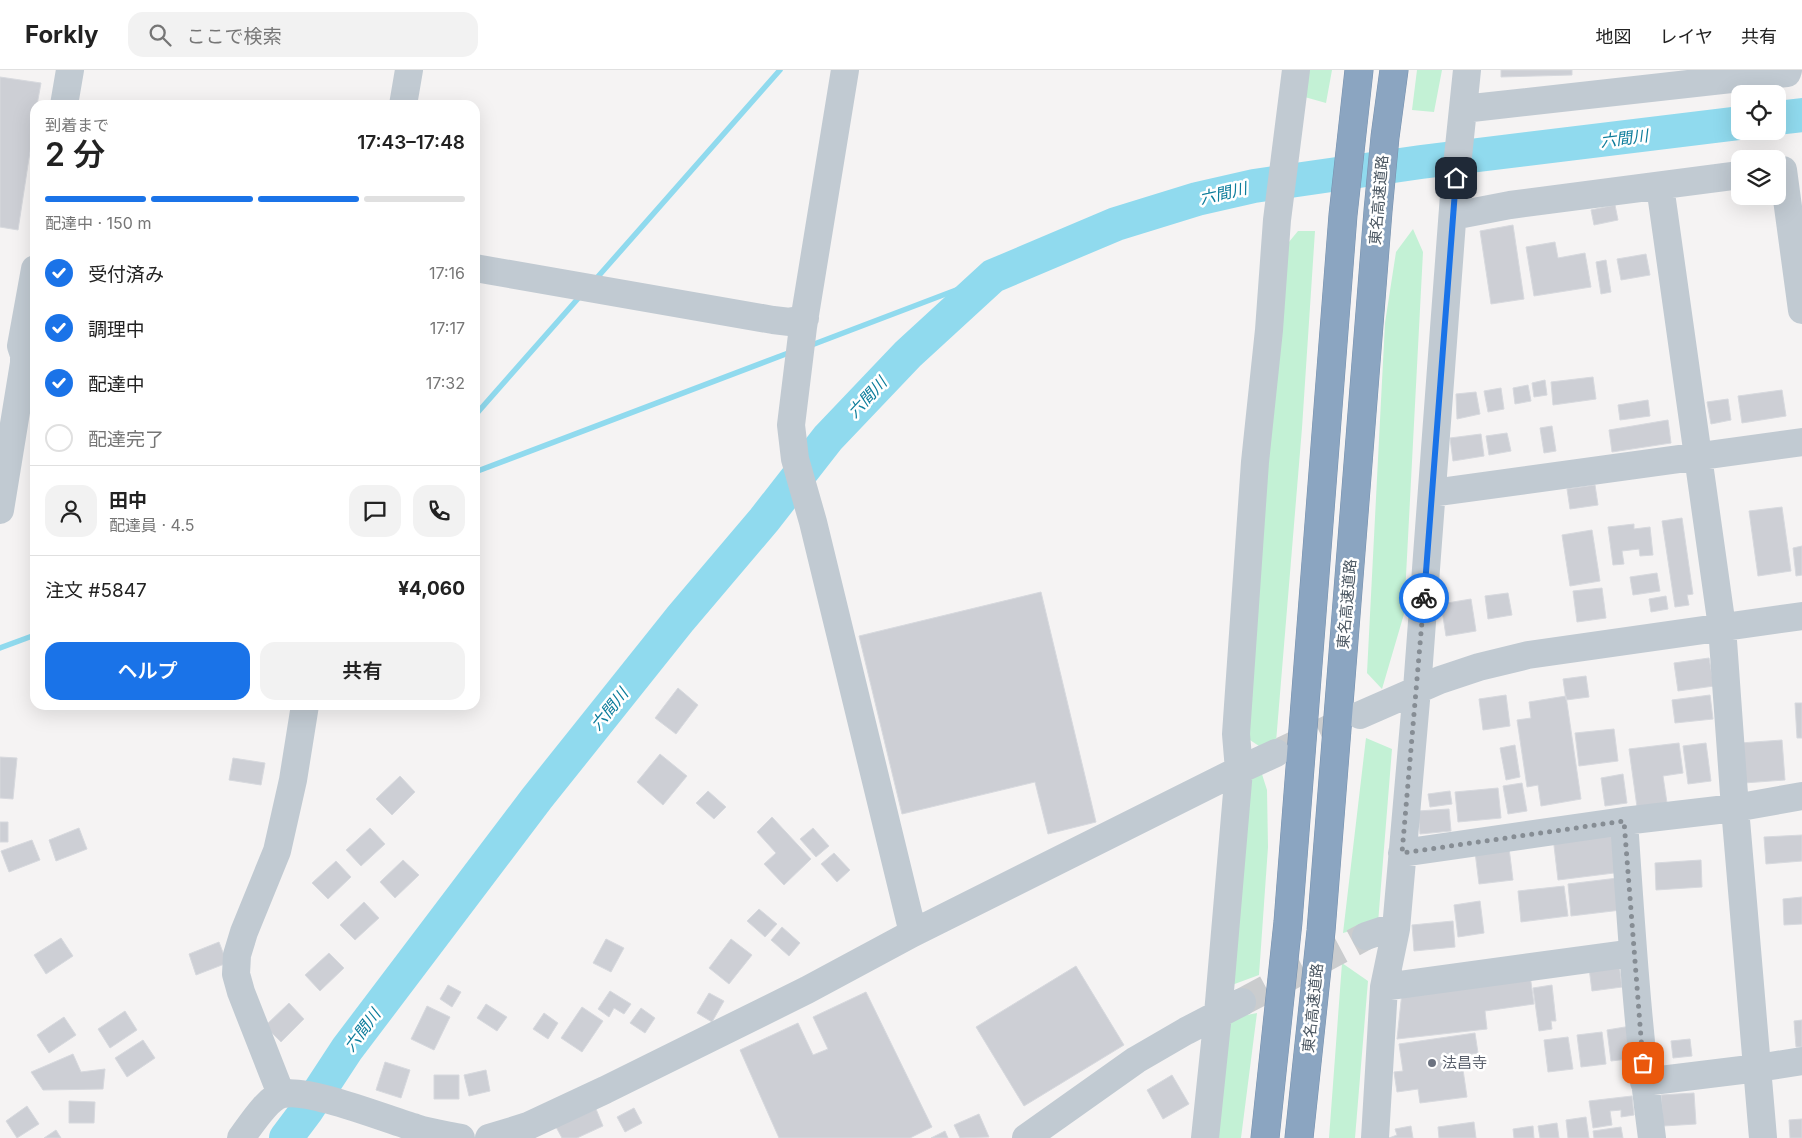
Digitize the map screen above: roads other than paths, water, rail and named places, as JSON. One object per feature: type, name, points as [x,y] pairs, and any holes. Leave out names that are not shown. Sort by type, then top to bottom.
[{"type":"highway","points":[[1265,1138],[1288,922],[1343,215],[1359,70]]},
{"type":"highway","name":"東名高速道路","points":[[1298,1138],[1322,921],[1378,211],[1394,70]]},
{"type":"street","points":[[65,100],[70,70]]},
{"type":"street","points":[[404,100],[409,70]]},
{"type":"street","points":[[844,70],[804,323],[791,425],[795,459],[813,522],[914,934]]},
{"type":"street","points":[[1205,1138],[1218,1014],[1239,770],[1236,734],[1253,481],[1269,330],[1278,220],[1296,70]]},
{"type":"street","points":[[1375,1138],[1384,987],[1396,929],[1418,689],[1454,205],[1461,119],[1468,70]]},
{"type":"street","points":[[1461,119],[1787,73],[1788,70]]},
{"type":"street","points":[[1787,169],[1802,310]]},
{"type":"street","points":[[1454,205],[1510,204],[1731,176]]},
{"type":"street","points":[[1660,186],[1722,627],[1735,808],[1763,1138]]},
{"type":"street","points":[[480,269],[773,320],[804,323]]},
{"type":"street","points":[[0,510],[20,354],[30,297]]},
{"type":"street","points":[[1432,492],[1802,442]]},
{"type":"street","points":[[1360,714],[1418,689],[1478,667],[1528,655],[1802,616]]},
{"type":"street","points":[[290,1094],[241,992],[236,974],[236,964],[244,932],[277,852],[293,780],[304,710]]},
{"type":"street","points":[[489,1138],[528,1126],[606,1090],[1276,753]]},
{"type":"street","points":[[1402,853],[1624,821],[1735,808],[1802,796]]},
{"type":"street","points":[[1624,821],[1644,1082],[1652,1138]]},
{"type":"street","points":[[1366,936],[1396,929]]},
{"type":"street","points":[[1384,987],[1633,952]]},
{"type":"street","points":[[1026,1138],[1136,1060],[1242,1002]]},
{"type":"street","points":[[1644,1082],[1802,1061]]},
{"type":"street","points":[[241,1138],[267,1105],[290,1094],[327,1100],[420,1129],[461,1138]]},
{"type":"waterway","points":[[595,280],[780,70]]},
{"type":"waterway","name":"六間川","points":[[1786,117],[1802,115]]},
{"type":"waterway","name":"六間川","points":[[286,1138],[347,1049],[537,798],[680,619],[764,520],[828,438],[908,354],[993,276],[1116,224],[1197,199],[1254,186],[1421,162],[1731,124]]},
{"type":"waterway","points":[[809,346],[993,276]]},
{"type":"waterway","points":[[480,410],[582,294]]},
{"type":"waterway","points":[[480,470],[791,352]]},
{"type":"waterway","points":[[0,648],[30,637]]},
{"type":"tunnel","points":[[1282,751],[1356,716]]},
{"type":"tunnel","points":[[1242,1002],[1366,936]]},
{"type":"place","name":"法昌寺","points":[[1432,1063]]}]
